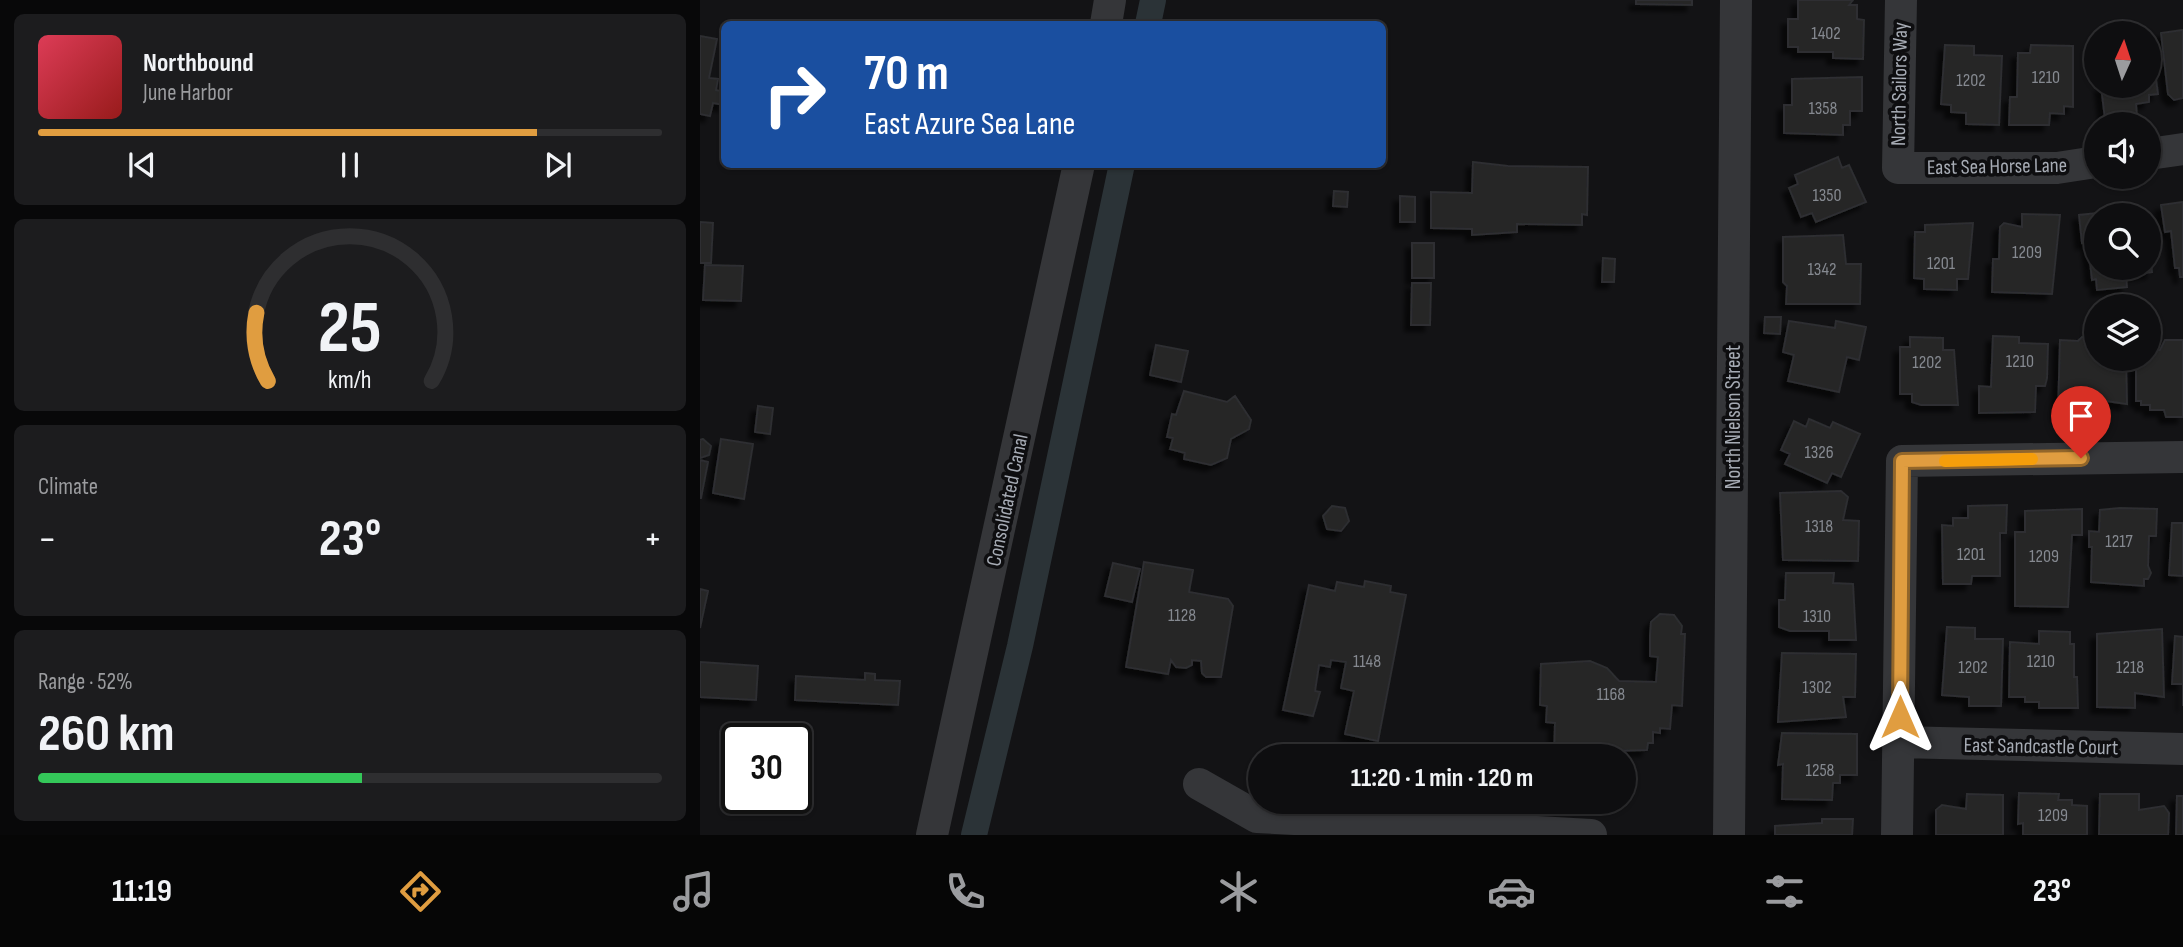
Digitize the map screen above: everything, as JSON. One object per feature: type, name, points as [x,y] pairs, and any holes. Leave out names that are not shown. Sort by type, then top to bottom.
[{"type":"street","points":[[1106,21],[1110,0]]},
{"type":"street","name":"North Nielson Street","points":[[1729,835],[1736,0]]},
{"type":"street","name":"North Sailors Way","points":[[1898,169],[1901,0]]},
{"type":"street","points":[[2161,152],[2183,149]]},
{"type":"street","name":"East Sea Horse Lane","points":[[1898,169],[2057,168],[2084,164]]},
{"type":"street","name":"Consolidated Canal","points":[[932,835],[1078,168]]},
{"type":"street","points":[[1897,835],[1902,461],[2183,457]]},
{"type":"street","name":"East Sandcastle Court","points":[[1899,742],[2183,749]]},
{"type":"street","points":[[1199,785],[1257,817],[1591,835]]},
{"type":"building","points":[[1636,0],[1692,0],[1692,5],[1636,4]]},
{"type":"building","points":[[1798,0],[1853,0],[1849,5],[1857,5],[1857,19],[1864,20],[1863,59],[1833,58],[1833,52],[1798,52],[1798,47],[1788,47],[1788,19],[1798,19]]},
{"type":"building","points":[[2183,30],[2183,98],[2174,100],[2168,94],[2161,33]]},
{"type":"building","points":[[700,36],[717,39],[709,78],[718,79],[716,90],[721,91],[721,104],[713,103],[710,116],[700,114]]},
{"type":"building","points":[[1945,45],[1974,46],[1974,55],[2002,56],[1999,125],[1966,124],[1966,113],[1951,112],[1951,105],[1941,104]]},
{"type":"building","points":[[2031,45],[2073,46],[2073,107],[2064,106],[2064,114],[2050,113],[2049,125],[2009,125],[2010,97],[2017,97],[2018,53],[2030,53]]},
{"type":"building","points":[[1862,77],[1862,111],[1850,111],[1850,125],[1843,125],[1843,135],[1784,133],[1784,105],[1792,105],[1792,79]]},
{"type":"building","points":[[2102,98],[2149,98],[2149,102],[2136,104],[2137,112],[2104,112]]},
{"type":"building","points":[[1838,157],[1842,168],[1849,165],[1866,202],[1816,222],[1812,213],[1801,217],[1789,188],[1798,184],[1795,175]]},
{"type":"building","points":[[1473,162],[1508,166],[1588,167],[1587,215],[1582,214],[1582,225],[1517,224],[1517,232],[1472,235],[1472,229],[1431,228],[1431,192],[1472,193]]},
{"type":"building","points":[[1334,191],[1348,192],[1347,207],[1333,206]]},
{"type":"building","points":[[1400,196],[1415,197],[1415,222],[1400,222]]},
{"type":"building","points":[[2183,202],[2183,277],[2180,277],[2179,268],[2175,268],[2171,231],[2165,232],[2161,205]]},
{"type":"building","points":[[2022,214],[2060,215],[2052,294],[1992,292],[1993,259],[1999,259],[2000,227],[2004,223],[2022,227]]},
{"type":"building","points":[[2084,214],[2082,243],[2079,215]]},
{"type":"building","points":[[700,222],[713,223],[711,263],[700,263]]},
{"type":"building","points":[[1973,223],[1968,279],[1957,279],[1957,290],[1924,289],[1924,279],[1914,278],[1915,232],[1925,232],[1925,225]]},
{"type":"building","points":[[1843,235],[1846,264],[1861,264],[1860,304],[1786,304],[1783,237]]},
{"type":"building","points":[[1412,243],[1434,243],[1434,278],[1412,278]]},
{"type":"building","points":[[1603,258],[1615,259],[1614,282],[1602,282]]},
{"type":"building","points":[[705,265],[743,266],[741,301],[703,300]]},
{"type":"building","points":[[2096,280],[2126,280],[2127,287],[2097,290]]},
{"type":"building","points":[[1412,283],[1431,283],[1430,325],[1411,325]]},
{"type":"building","points":[[1765,317],[1781,317],[1780,334],[1764,333]]},
{"type":"building","points":[[1789,321],[1835,328],[1836,321],[1866,327],[1859,360],[1847,357],[1839,392],[1788,381],[1794,355],[1783,352]]},
{"type":"building","points":[[1993,336],[2019,337],[2019,343],[2048,344],[2047,378],[2045,386],[2036,386],[2035,412],[1979,413],[1979,386],[1991,387]]},
{"type":"building","points":[[1910,337],[1943,338],[1943,350],[1954,350],[1958,405],[1921,405],[1912,402],[1912,394],[1900,394],[1900,347],[1910,347]]},
{"type":"building","points":[[2084,337],[2084,371],[2126,371],[2127,404],[2099,400],[2098,416],[2058,415],[2060,340],[2078,341]]},
{"type":"building","points":[[2165,340],[2183,340],[2183,417],[2166,417],[2164,410],[2150,410],[2150,405],[2141,405],[2141,401],[2136,401],[2136,371],[2161,371],[2161,348]]},
{"type":"building","points":[[1156,345],[1188,351],[1181,382],[1150,375]]},
{"type":"building","points":[[1184,391],[1227,402],[1235,396],[1251,420],[1249,429],[1231,439],[1227,458],[1211,465],[1184,459],[1185,453],[1170,449],[1173,438],[1167,437],[1172,414],[1176,415]]},
{"type":"building","points":[[758,406],[773,408],[770,434],[755,432]]},
{"type":"building","points":[[1809,419],[1830,428],[1833,422],[1860,434],[1841,477],[1832,473],[1827,483],[1785,464],[1790,454],[1781,450],[1794,421],[1806,427]]},
{"type":"building","points":[[703,439],[711,446],[709,455],[700,458],[700,440]]},
{"type":"building","points":[[721,439],[753,444],[744,499],[713,493]]},
{"type":"building","points":[[700,460],[708,462],[701,498],[700,498]]},
{"type":"building","points":[[1841,491],[1848,497],[1843,520],[1859,521],[1858,561],[1783,560],[1780,493]]},
{"type":"building","points":[[2007,505],[2006,533],[2000,533],[2000,576],[1972,576],[1971,584],[1943,584],[1942,525],[1953,526],[1953,518],[1968,518],[1968,506]]},
{"type":"building","points":[[1332,506],[1345,508],[1349,521],[1341,531],[1327,529],[1323,516]]},
{"type":"building","points":[[2082,509],[2082,535],[2072,535],[2068,607],[2015,606],[2015,532],[2025,532],[2025,511]]},
{"type":"building","points":[[2157,509],[2156,536],[2149,536],[2148,566],[2151,573],[2148,579],[2144,579],[2144,586],[2091,582],[2092,547],[2089,547],[2089,531],[2099,532],[2100,510]]},
{"type":"building","points":[[2172,523],[2183,523],[2183,576],[2169,575]]},
{"type":"building","points":[[1144,562],[1193,570],[1189,592],[1228,599],[1233,606],[1221,677],[1206,677],[1202,673],[1201,661],[1192,660],[1192,665],[1186,668],[1176,667],[1171,660],[1168,674],[1126,667]]},
{"type":"building","points":[[1113,563],[1140,569],[1132,602],[1105,596]]},
{"type":"building","points":[[1786,573],[1834,573],[1833,583],[1853,584],[1856,640],[1829,640],[1829,631],[1790,631],[1779,627],[1779,600],[1785,600]]},
{"type":"building","points":[[1365,581],[1391,586],[1390,592],[1406,595],[1378,741],[1345,734],[1354,691],[1341,688],[1346,662],[1331,660],[1330,667],[1319,665],[1315,691],[1320,692],[1313,716],[1283,710],[1309,585],[1335,591],[1337,582],[1364,587]]},
{"type":"building","points":[[700,589],[708,591],[700,628]]},
{"type":"building","points":[[1660,614],[1674,615],[1682,626],[1681,634],[1685,634],[1682,706],[1672,705],[1670,729],[1660,728],[1660,733],[1653,732],[1653,743],[1648,743],[1647,750],[1636,750],[1636,744],[1554,744],[1555,723],[1546,722],[1547,706],[1540,705],[1541,664],[1590,661],[1607,668],[1619,681],[1656,682],[1658,657],[1650,656],[1651,622]]},
{"type":"building","points":[[1947,627],[1975,628],[1975,639],[2003,639],[2001,706],[1969,706],[1969,697],[1942,695]]},
{"type":"building","points":[[2162,629],[2164,697],[2135,693],[2135,708],[2097,707],[2097,634]]},
{"type":"building","points":[[2039,631],[2070,632],[2070,644],[2074,644],[2078,708],[2039,708],[2039,702],[2025,702],[2025,697],[2009,697],[2010,642],[2039,644]]},
{"type":"building","points":[[2175,636],[2183,637],[2183,684],[2172,684]]},
{"type":"building","points":[[1782,653],[1856,654],[1855,697],[1843,697],[1846,717],[1778,722]]},
{"type":"building","points":[[700,662],[758,666],[756,700],[700,697]]},
{"type":"building","points":[[865,673],[875,674],[875,680],[900,681],[898,705],[795,700],[796,676],[865,680]]},
{"type":"building","points":[[1782,733],[1857,734],[1857,775],[1840,775],[1840,783],[1833,783],[1832,800],[1782,799],[1783,764],[1778,765]]},
{"type":"building","points":[[2019,793],[2059,794],[2058,800],[2072,800],[2072,805],[2087,806],[2087,835],[2023,835],[2023,823],[2018,824]]},
{"type":"building","points":[[1967,794],[2003,795],[2003,835],[1936,835],[1936,810],[1942,805],[1966,809]]},
{"type":"building","points":[[2100,794],[2139,794],[2139,810],[2164,806],[2169,813],[2168,835],[2099,835]]},
{"type":"building","points":[[2177,796],[2183,796],[2183,835],[2176,835]]},
{"type":"building","points":[[1822,819],[1853,819],[1852,835],[1775,835],[1775,826],[1822,823]]},
{"type":"waterway","points":[[1149,21],[1153,0]]},
{"type":"waterway","points":[[974,835],[1020,646],[1121,168]]},
{"type":"slow traffic","points":[[1945,461],[2032,459]]},
{"type":"route","points":[[1900,717],[1902,461],[2081,458]]}]
